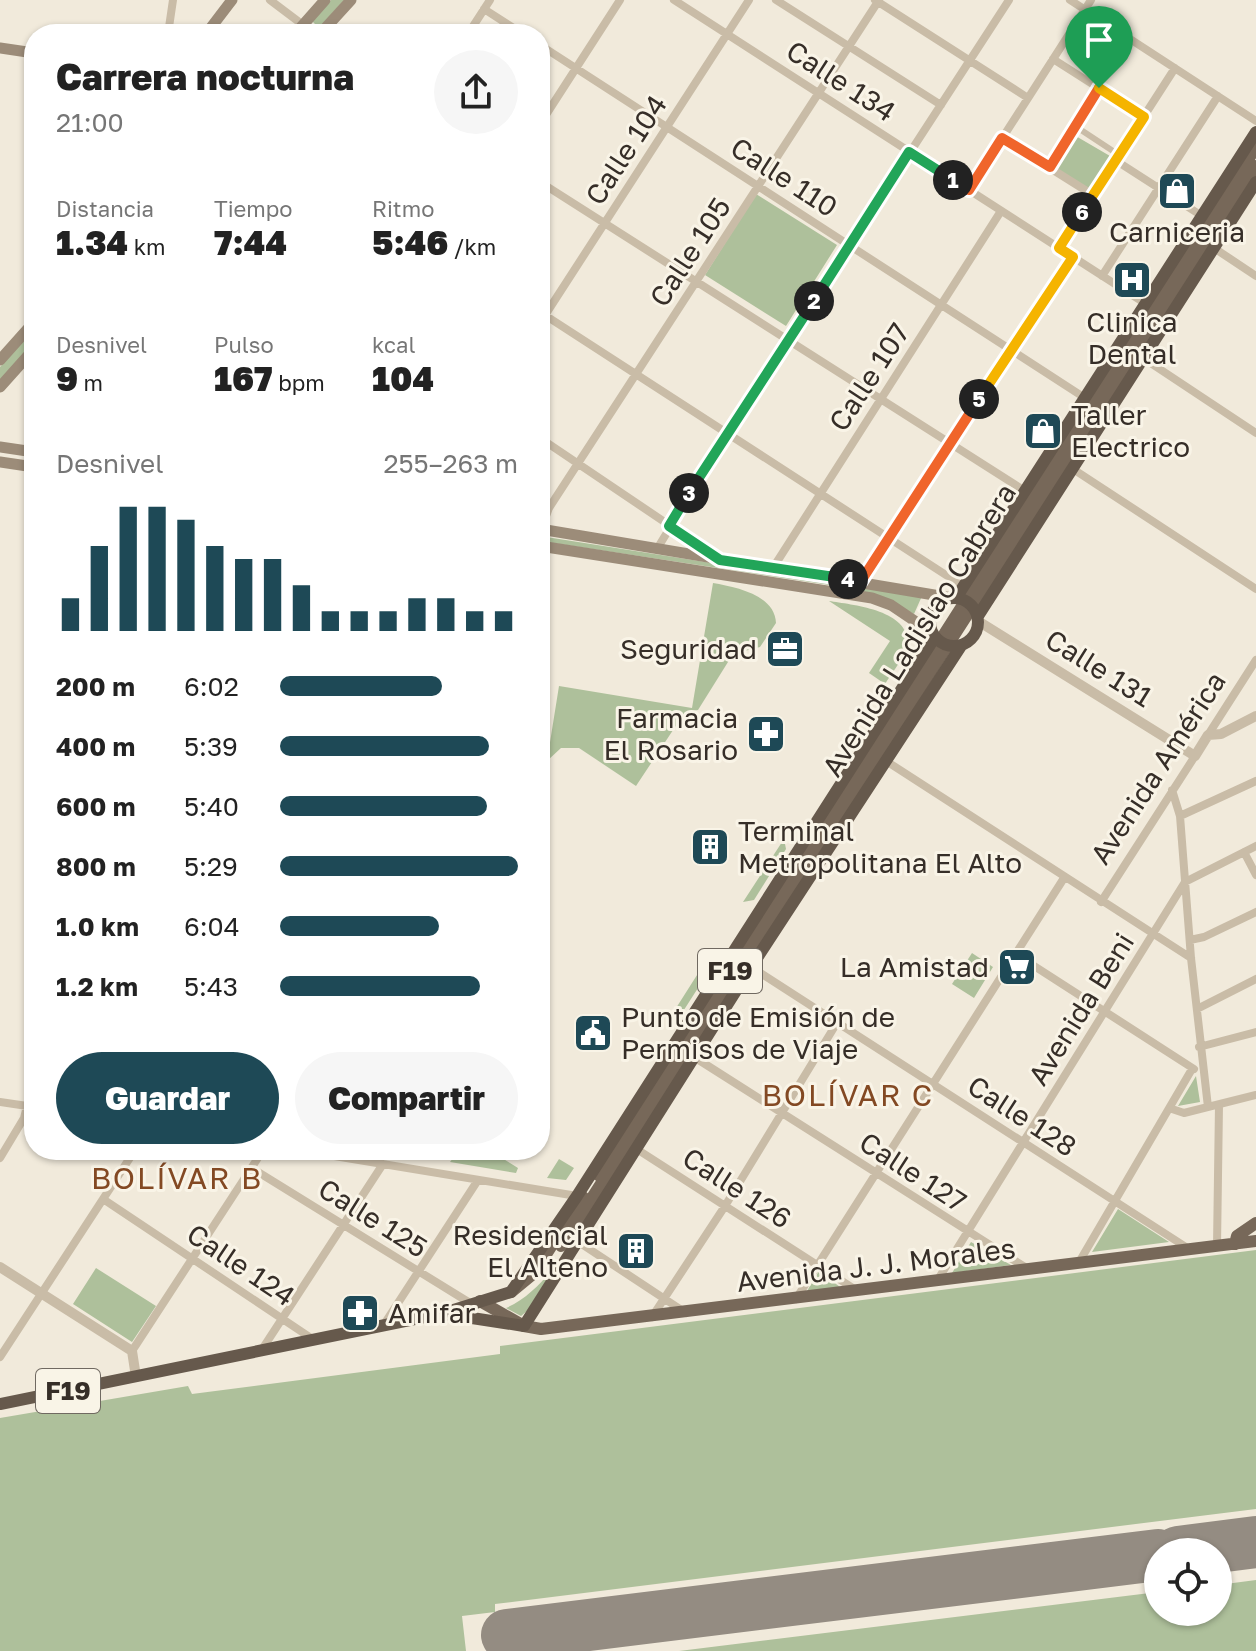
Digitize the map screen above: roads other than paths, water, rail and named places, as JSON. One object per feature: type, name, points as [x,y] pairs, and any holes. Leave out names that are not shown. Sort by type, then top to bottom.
[{"type":"highway","name":"Avenida Ladislao Cabrera","points":[[971,601],[1025,491],[1256,132]]},
{"type":"highway","name":"Avenida Ladislao Cabrera","points":[[971,601],[1073,469],[1256,182]]},
{"type":"highway","name":"F19","points":[[971,601],[972,639],[943,641],[932,612],[938,604],[971,601]]},
{"type":"highway","name":"Avenida Ladislao Cabrera","points":[[444,1313],[524,1326],[751,967],[886,761],[943,641]]},
{"type":"highway","name":"Avenida Ladislao Cabrera","points":[[0,1404],[444,1313],[511,1292],[943,641]]},
{"type":"highway","points":[[608,1192],[612,1169],[632,1154]]},
{"type":"main road","points":[[214,24],[232,0]]},
{"type":"main road","points":[[304,24],[325,0]]},
{"type":"main road","points":[[328,24],[351,0]]},
{"type":"main road","points":[[0,48],[24,52]]},
{"type":"main road","name":"Avenida Ladislao Cabrera","points":[[971,601],[1256,147]]},
{"type":"main road","name":"Avenida Ladislao Cabrera","points":[[538,1274],[943,641],[1256,166]]},
{"type":"main road","points":[[0,360],[24,333]]},
{"type":"main road","points":[[0,387],[24,360]]},
{"type":"main road","points":[[0,447],[24,451]]},
{"type":"main road","points":[[0,462],[24,466]]},
{"type":"main road","points":[[550,531],[971,601]]},
{"type":"main road","points":[[550,548],[872,598],[891,605],[943,641]]},
{"type":"main road","points":[[750,578],[752,564]]},
{"type":"main road","name":"Avenida Ladislao Cabrera","points":[[511,1292],[538,1274],[612,1169],[943,641]]},
{"type":"main road","points":[[1235,1244],[1237,1236],[1256,1223]]},
{"type":"main road","name":"Avenida J. J. Morales","points":[[524,1326],[541,1329],[652,1317],[1256,1241]]},
{"type":"main road","points":[[475,1302],[524,1326]]},
{"type":"street","points":[[169,24],[173,0]]},
{"type":"street","points":[[270,0],[295,24]]},
{"type":"street","points":[[474,24],[490,0]]},
{"type":"street","points":[[550,108],[620,0]]},
{"type":"street","name":"Calle 134","points":[[674,0],[1146,304]]},
{"type":"street","name":"Calle 104","points":[[550,305],[749,0]]},
{"type":"street","points":[[776,0],[941,105]]},
{"type":"street","points":[[657,549],[727,434],[1009,0]]},
{"type":"street","points":[[1070,0],[1256,121]]},
{"type":"street","points":[[969,190],[1091,0]]},
{"type":"street","points":[[877,1],[1028,98]]},
{"type":"street","name":"Calle 105","points":[[550,506],[877,1]]},
{"type":"street","points":[[484,9],[507,24]]},
{"type":"street","name":"Calle 110","points":[[550,51],[1085,398]]},
{"type":"street","points":[[1053,59],[1144,117]]},
{"type":"street","points":[[1059,248],[1175,68]]},
{"type":"street","points":[[1050,167],[1099,88]]},
{"type":"street","points":[[1102,276],[1218,96]]},
{"type":"street","points":[[1075,126],[1158,188],[1202,216]]},
{"type":"street","points":[[1002,138],[1093,195]]},
{"type":"street","points":[[550,188],[1025,491]]},
{"type":"street","name":"Calle 107","points":[[773,568],[1001,211]]},
{"type":"street","points":[[1214,248],[1256,276]]},
{"type":"street","points":[[861,581],[1073,257]]},
{"type":"street","points":[[550,322],[889,538],[971,601]]},
{"type":"street","points":[[1143,358],[1256,433]]},
{"type":"street","points":[[550,445],[720,560]]},
{"type":"street","points":[[1073,469],[1256,589]]},
{"type":"street","name":"Calle 131","points":[[971,601],[1195,756]]},
{"type":"street","name":"Avenida América","points":[[1101,902],[1256,660]]},
{"type":"street","points":[[1208,735],[1221,734],[1256,716]]},
{"type":"street","points":[[886,761],[1191,958]]},
{"type":"street","points":[[1180,816],[1256,781]]},
{"type":"street","points":[[1172,790],[1180,816],[1197,1009],[1197,1069],[1208,1107]]},
{"type":"street","points":[[1185,882],[1256,846]]},
{"type":"street","points":[[1244,852],[1256,875]]},
{"type":"street","name":"Avenida América","points":[[796,1299],[1064,878]]},
{"type":"street","name":"Avenida Beni","points":[[937,1281],[1185,882]]},
{"type":"street","points":[[1190,940],[1204,937],[1256,912]]},
{"type":"street","points":[[1014,953],[1197,1069]]},
{"type":"street","name":"Calle 128","points":[[751,967],[1189,1250]]},
{"type":"street","points":[[1197,1009],[1256,979]]},
{"type":"street","points":[[652,1317],[725,1206],[780,1111],[838,1021]]},
{"type":"street","points":[[1199,1047],[1256,1032]]},
{"type":"street","name":"Calle 127","points":[[694,1057],[1029,1270]]},
{"type":"street","points":[[1078,1264],[1197,1069]]},
{"type":"street","points":[[1172,1109],[1184,1113],[1256,1095]]},
{"type":"street","points":[[0,1102],[24,1106]]},
{"type":"street","points":[[1217,1246],[1219,1105]]},
{"type":"street","points":[[0,1158],[24,1118]]},
{"type":"street","name":"Calle 126","points":[[632,1154],[725,1206],[856,1290]]},
{"type":"street","points":[[0,1357],[128,1160]]},
{"type":"street","points":[[136,1377],[132,1351],[258,1160]]},
{"type":"street","points":[[359,1160],[577,1196]]},
{"type":"street","points":[[261,1351],[383,1164]]},
{"type":"street","name":"Calle 125","points":[[253,1169],[418,1272],[475,1302]]},
{"type":"street","points":[[383,1326],[478,1180]]},
{"type":"street","name":"Calle 124","points":[[103,1199],[314,1340]]},
{"type":"street","points":[[577,1241],[686,1313]]},
{"type":"street","points":[[0,1267],[132,1351]]},
{"type":"place","name":"Carniceria","points":[[1177,191]]},
{"type":"place","name":"Clinica Dental","points":[[1132,280]]},
{"type":"place","name":"Taller Electrico","points":[[1043,431]]},
{"type":"place","name":"Seguridad","points":[[785,649]]},
{"type":"place","name":"Farmacia El Rosario","points":[[766,734]]},
{"type":"place","name":"Terminal Metropolitana El Alto","points":[[710,847]]},
{"type":"place","name":"La Amistad","points":[[1017,967]]},
{"type":"place","name":"Punto de Emisión de Permisos de Viaje","points":[[593,1033]]},
{"type":"place","name":"Residencial El Alteno","points":[[636,1251]]},
{"type":"place","name":"Amifar","points":[[360,1313]]},
{"type":"district","name":"BOLÍVAR C","points":[[848,1096]]},
{"type":"district","name":"BOLÍVAR B","points":[[177,1179]]}]
